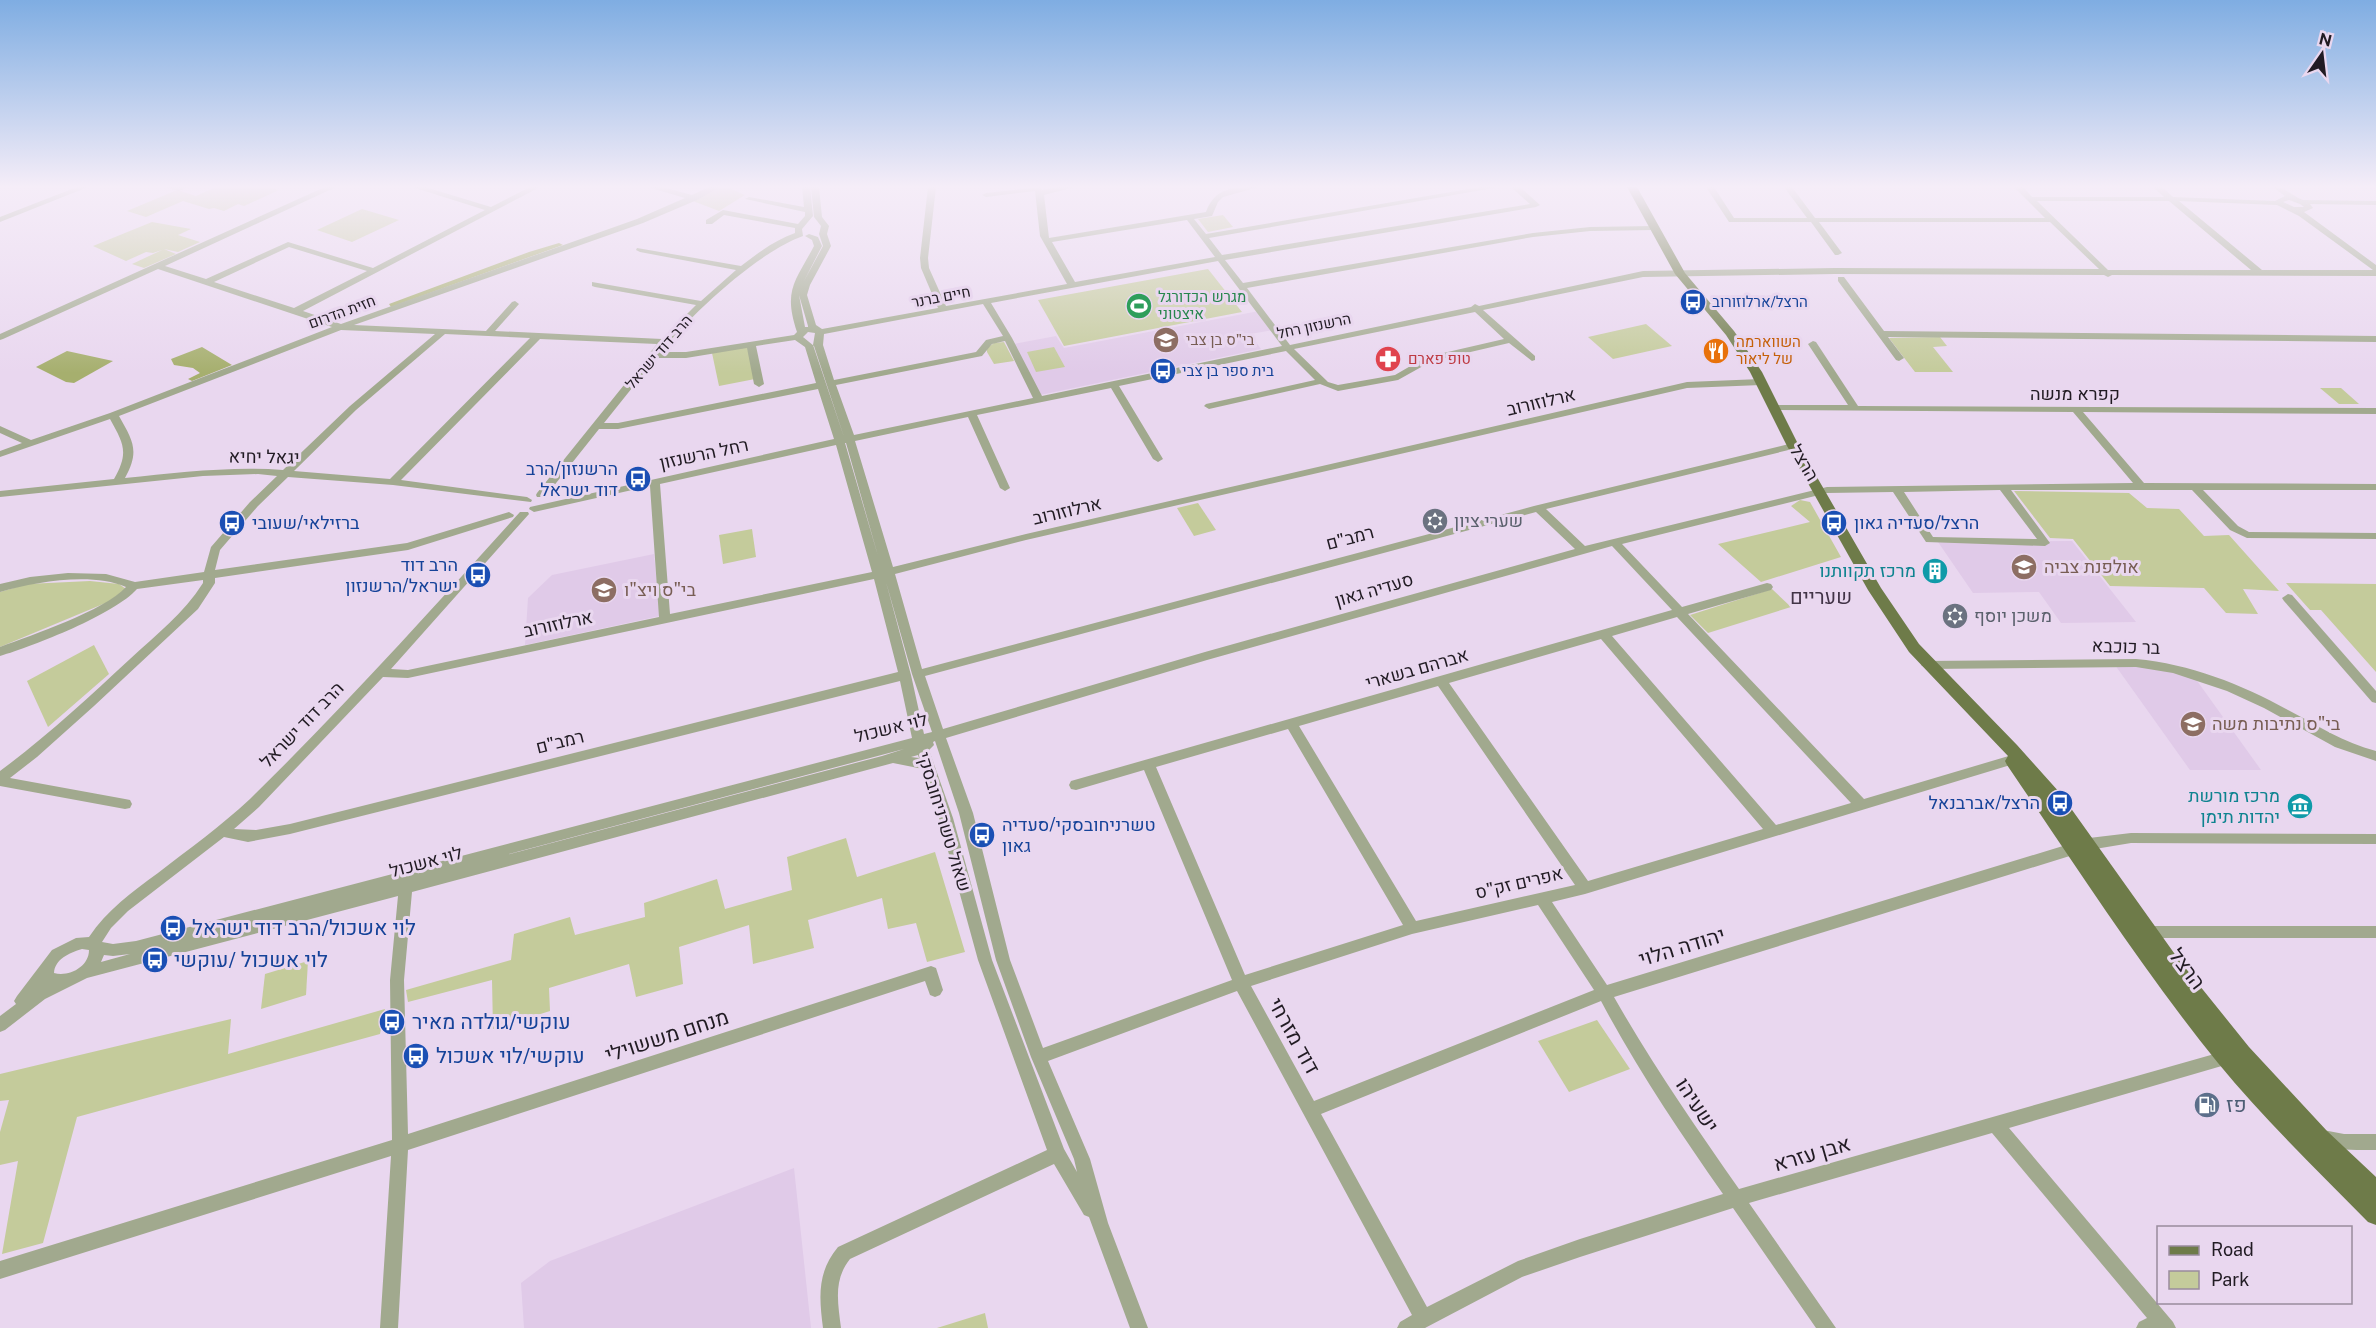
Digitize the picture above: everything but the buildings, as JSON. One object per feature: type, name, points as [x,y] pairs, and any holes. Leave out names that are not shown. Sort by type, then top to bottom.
[{"type":"main road","name":"הרצל","points":[[1666,249],[1680,274],[1730,333],[1761,381],[1793,446],[1821,491],[1882,602],[1927,665],[2031,771],[2140,932],[2174,992],[2234,1056],[2376,1191]]},
{"type":"main road","name":"הרצל","points":[[1989,728],[2081,847]]},
{"type":"main road","name":"הרצל","points":[[2234,1056],[2298,1137],[2376,1214]]},
{"type":"street","points":[[0,337],[196,249]]},
{"type":"street","points":[[207,282],[277,249]]},
{"type":"street","points":[[304,249],[375,271]]},
{"type":"street","points":[[294,312],[417,249]]},
{"type":"street","name":"חזית הדרום","points":[[0,454],[113,415],[342,327],[561,249]]},
{"type":"street","name":"הרב דוד ישראל","points":[[83,973],[94,962],[98,952],[95,946],[106,924],[123,907],[224,831],[380,672],[528,508],[545,502],[544,496],[596,426],[664,342],[703,304],[770,249]]},
{"type":"street","name":"שאול טשרניחובסקי","points":[[816,249],[795,290],[795,305],[801,336],[809,346],[827,384]]},
{"type":"street","name":"שאול טשרניחובסקי","points":[[826,249],[806,285],[803,295],[811,324],[818,333],[818,345],[827,384],[884,572],[911,675],[921,744],[946,818],[985,960],[1057,1154],[1099,1223]]},
{"type":"street","points":[[925,249],[925,268],[943,310]]},
{"type":"street","points":[[1051,249],[1073,286]]},
{"type":"street","points":[[1213,249],[1287,347],[1330,387],[1338,388],[1398,377],[1429,359],[1511,339]]},
{"type":"street","name":"חיים ברנר","points":[[654,355],[686,355],[751,346],[1274,249]]},
{"type":"street","points":[[1241,286],[1453,249]]},
{"type":"street","points":[[1835,249],[1838,253]]},
{"type":"street","points":[[2082,249],[2107,274]]},
{"type":"street","points":[[2230,249],[2260,274]]},
{"type":"street","points":[[2350,249],[2376,271]]},
{"type":"street","points":[[2361,249],[2376,260]]},
{"type":"street","points":[[640,250],[744,269]]},
{"type":"street","points":[[2353,275],[2365,268],[2366,261]]},
{"type":"street","points":[[158,266],[342,327],[664,342]]},
{"type":"street","points":[[2353,275],[2376,271]]},
{"type":"street","name":"הרשנזון רחל","points":[[845,440],[1632,275],[1654,273],[1839,276],[2353,275]]},
{"type":"street","points":[[2353,275],[2376,279]]},
{"type":"street","points":[[1839,276],[1899,358]]},
{"type":"street","points":[[595,284],[703,304]]},
{"type":"street","points":[[986,302],[1008,338],[1039,400]]},
{"type":"street","points":[[489,333],[515,304]]},
{"type":"street","points":[[1475,308],[1532,358]]},
{"type":"street","points":[[0,779],[82,710],[194,606],[209,583],[215,549],[254,504],[353,408],[443,332]]},
{"type":"street","points":[[1882,334],[2376,339]]},
{"type":"street","points":[[393,482],[539,335]]},
{"type":"street","points":[[596,426],[618,426],[979,354],[989,342],[1008,338]]},
{"type":"street","points":[[1813,344],[1855,409]]},
{"type":"street","points":[[751,346],[759,384]]},
{"type":"street","points":[[1209,406],[1322,381]]},
{"type":"street","name":"ארלוזורוב","points":[[380,672],[408,674],[884,572],[1038,534],[1688,385],[1761,381]]},
{"type":"street","points":[[1114,385],[1158,459]]},
{"type":"street","name":"קפרא מנשה","points":[[1774,408],[2376,411]]},
{"type":"street","points":[[2076,410],[2142,487]]},
{"type":"street","points":[[113,415],[131,452],[130,459],[117,482]]},
{"type":"street","points":[[972,415],[1005,488]]},
{"type":"street","points":[[0,429],[30,443]]},
{"type":"street","name":"רחל הרשנזון","points":[[575,498],[845,440]]},
{"type":"street","name":"רמב\"ם","points":[[224,831],[233,836],[247,836],[290,829],[911,675],[1538,508],[1793,446]]},
{"type":"street","name":"יגאל יחיא","points":[[0,494],[234,471],[286,472],[393,482],[528,508]]},
{"type":"street","points":[[656,482],[664,618]]},
{"type":"street","points":[[2195,487],[2234,528],[2247,535],[2376,536]]},
{"type":"street","name":"סעדיה גאון","points":[[940,735],[1583,550],[1821,491],[1896,488],[2376,487]]},
{"type":"street","points":[[1896,488],[1930,540],[2045,543],[2004,488]]},
{"type":"street","points":[[544,496],[575,498]]},
{"type":"street","points":[[0,588],[30,580],[94,577],[125,580],[134,586],[209,573],[408,546],[509,515],[508,511],[511,507],[528,508],[575,498]]},
{"type":"street","points":[[1538,508],[1583,550]]},
{"type":"street","points":[[1614,542],[1862,806]]},
{"type":"street","points":[[0,652],[111,604],[131,592],[134,586]]},
{"type":"street","name":"אברהם בשארי","points":[[1076,785],[1767,588]]},
{"type":"street","points":[[2288,598],[2376,699]]},
{"type":"street","points":[[1604,634],[1774,832]]},
{"type":"street","name":"בר כוכבא","points":[[1927,665],[2136,663],[2163,666],[2185,671],[2248,696],[2341,744],[2376,756]]},
{"type":"street","name":"שאול טשרניחובסקי","points":[[911,675],[940,735],[968,819],[1004,960],[1039,1057],[1082,1159],[1099,1223],[1139,1328]]},
{"type":"street","points":[[1441,681],[1585,888]]},
{"type":"street","points":[[1291,723],[1412,928]]},
{"type":"street","name":"לוי אשכול","points":[[45,972],[50,961],[67,948],[82,943],[113,950],[136,947],[406,882],[883,761],[940,735]]},
{"type":"street","name":"לוי אשכול","points":[[65,981],[83,973],[406,882],[921,744]]},
{"type":"street","points":[[883,761],[903,760],[928,765]]},
{"type":"street","name":"אפרים זק\"ס","points":[[1039,1057],[1240,983],[1412,928],[1585,888],[2012,760]]},
{"type":"street","name":"דוד מזרחי","points":[[1148,764],[1240,983],[1423,1318]]},
{"type":"street","points":[[0,779],[125,804]]},
{"type":"street","name":"יהודה הלוי","points":[[1311,1110],[1604,993],[2081,847],[2131,838],[2376,839]]},
{"type":"street","points":[[389,1328],[400,1145],[397,980],[406,882]]},
{"type":"street","name":"ישעיהו","points":[[1542,899],[1604,993],[1641,1058],[1735,1199],[1827,1328]]},
{"type":"street","points":[[2140,932],[2376,932]]},
{"type":"street","points":[[3,1022],[45,972],[51,981],[65,981]]},
{"type":"street","name":"מנחם מששוילי","points":[[400,1145],[931,973],[935,990]]},
{"type":"street","points":[[3,1022],[40,994],[65,981]]},
{"type":"street","name":"אבן עזרא","points":[[1406,1328],[1518,1270],[1735,1199],[2234,1056]]},
{"type":"street","points":[[1996,1125],[2158,1326]]},
{"type":"street","points":[[2320,1138],[2344,1142],[2376,1142]]},
{"type":"street","points":[[0,1270],[400,1145]]},
{"type":"street","points":[[832,1328],[828,1282],[835,1262],[844,1253],[1057,1154]]},
{"type":"shaded area","points":[[1259,311],[1274,330],[1250,334],[1261,349],[1040,395],[1014,344],[1056,336],[1064,348]]},
{"type":"shaded area","name":"אולפנת צביה","points":[[2072,541],[2136,622],[2061,623],[2039,592],[1973,593],[1938,542]]},
{"type":"shaded area","points":[[654,554],[660,616],[525,645],[528,598],[552,575]]},
{"type":"shaded area","name":"בי\"ס נתיבות משה","points":[[2115,665],[2153,665],[2195,678],[2261,770],[2190,770]]},
{"type":"shaded area","points":[[794,1168],[811,1328],[524,1328],[521,1283],[550,1261]]},
{"type":"green space","points":[[100,249],[185,249],[178,252],[164,249],[176,254],[144,268],[132,264],[162,250],[153,253],[146,252],[126,261]]},
{"type":"green space","points":[[552,249],[391,307],[389,304],[529,252]]},
{"type":"green space","name":"מגרש הכדורגל איצטוני","points":[[1208,269],[1242,312],[1064,346],[1038,300]]},
{"type":"green space","points":[[1646,324],[1672,346],[1613,359],[1588,337]]},
{"type":"green space","points":[[1940,337],[1947,346],[1933,347],[1953,372],[1915,372],[1889,338]]},
{"type":"green space","points":[[1004,342],[1014,361],[994,364],[987,348],[994,343]]},
{"type":"green space","points":[[747,346],[755,379],[719,386],[712,353]]},
{"type":"green space","points":[[202,347],[232,365],[192,381],[188,379],[200,373],[193,368],[174,365],[171,359]]},
{"type":"green space","points":[[1054,347],[1065,367],[1036,372],[1027,352]]},
{"type":"green space","points":[[67,351],[113,361],[74,383],[66,382],[36,367]]},
{"type":"green space","points":[[2320,388],[2341,388],[2359,404],[2339,404]]},
{"type":"green space","points":[[2014,491],[2129,493],[2147,508],[2179,509],[2204,536],[2229,535],[2279,591],[2243,589],[2258,614],[2226,613],[2204,588],[2110,586],[2073,539],[2050,538]]},
{"type":"green space","points":[[1800,500],[1810,502],[1841,557],[1761,582],[1718,544],[1810,522],[1791,506]]},
{"type":"green space","points":[[1198,503],[1216,530],[1194,536],[1177,508]]},
{"type":"green space","points":[[752,529],[756,557],[723,564],[719,535]]},
{"type":"green space","points":[[90,581],[119,584],[126,589],[108,602],[0,647],[0,592],[27,584]]},
{"type":"green space","points":[[2286,583],[2376,584],[2376,672],[2321,610],[2310,610]]},
{"type":"green space","points":[[1772,589],[1791,607],[1708,633],[1690,615]]},
{"type":"green space","points":[[94,645],[109,674],[48,727],[27,681]]},
{"type":"green space","points":[[846,838],[857,877],[935,852],[965,952],[927,962],[916,923],[888,929],[882,898],[808,920],[814,948],[753,964],[749,925],[679,947],[683,984],[636,997],[629,964],[549,988],[550,1011],[493,1029],[492,980],[408,1002],[406,990],[511,960],[514,934],[570,917],[575,935],[645,917],[644,903],[717,879],[725,909],[792,890],[787,857]]},
{"type":"green space","points":[[308,961],[306,995],[261,1009],[265,974]]},
{"type":"green space","points":[[385,1009],[380,1034],[77,1117],[43,1243],[2,1254],[18,1161],[0,1165],[0,1132],[9,1100],[0,1101],[0,1074],[231,1019],[228,1054]]},
{"type":"green space","points":[[1597,1020],[1630,1069],[1569,1092],[1538,1041]]},
{"type":"green space","points":[[985,1313],[988,1328],[937,1328]]},
{"type":"place","name":"הרצל/ארלוזורוב","points":[[1693,302]]},
{"type":"place","name":"מגרש הכדורגל איצטוני","points":[[1139,306]]},
{"type":"place","name":"בי\"ס בן צבי","points":[[1166,340]]},
{"type":"place","name":"השווארמה של ליאור","points":[[1716,351]]},
{"type":"place","name":"טופ פארם","points":[[1388,359]]},
{"type":"place","name":"בית ספר בן צבי","points":[[1163,371]]},
{"type":"place","name":"הרשנזון/הרב דוד ישראל","points":[[638,479]]},
{"type":"place","name":"שערי ציון","points":[[1435,521]]},
{"type":"place","name":"ברזילאי/שעובי","points":[[232,523]]},
{"type":"place","name":"הרצל/סעדיה גאון","points":[[1834,523]]},
{"type":"place","name":"אולפנת צביה","points":[[2024,567]]},
{"type":"place","name":"מרכז תקוותנו","points":[[1935,571]]},
{"type":"place","name":"הרב דוד ישראל/הרשנזון","points":[[478,575]]},
{"type":"place","name":"בי\"ס ויצ\"ו","points":[[604,590]]},
{"type":"place","name":"משכן יוסף","points":[[1955,616]]},
{"type":"place","name":"בי\"ס נתיבות משה","points":[[2193,724]]},
{"type":"place","name":"הרצל/אברבנאל","points":[[2060,803]]},
{"type":"place","name":"מרכז מורשת יהדות תימן","points":[[2300,806]]},
{"type":"place","name":"טשרניחובסקי/סעדיה גאון","points":[[982,835]]},
{"type":"place","name":"לוי אשכול/הרב דוד ישראל","points":[[173,928]]},
{"type":"place","name":"לוי אשכול /עוקשי","points":[[155,960]]},
{"type":"place","name":"עוקשי/גולדה מאיר","points":[[392,1022]]},
{"type":"place","name":"עוקשי/לוי אשכול","points":[[416,1056]]},
{"type":"place","name":"פז","points":[[2207,1105]]},
{"type":"district","name":"שעריים","points":[[1821,597]]}]
